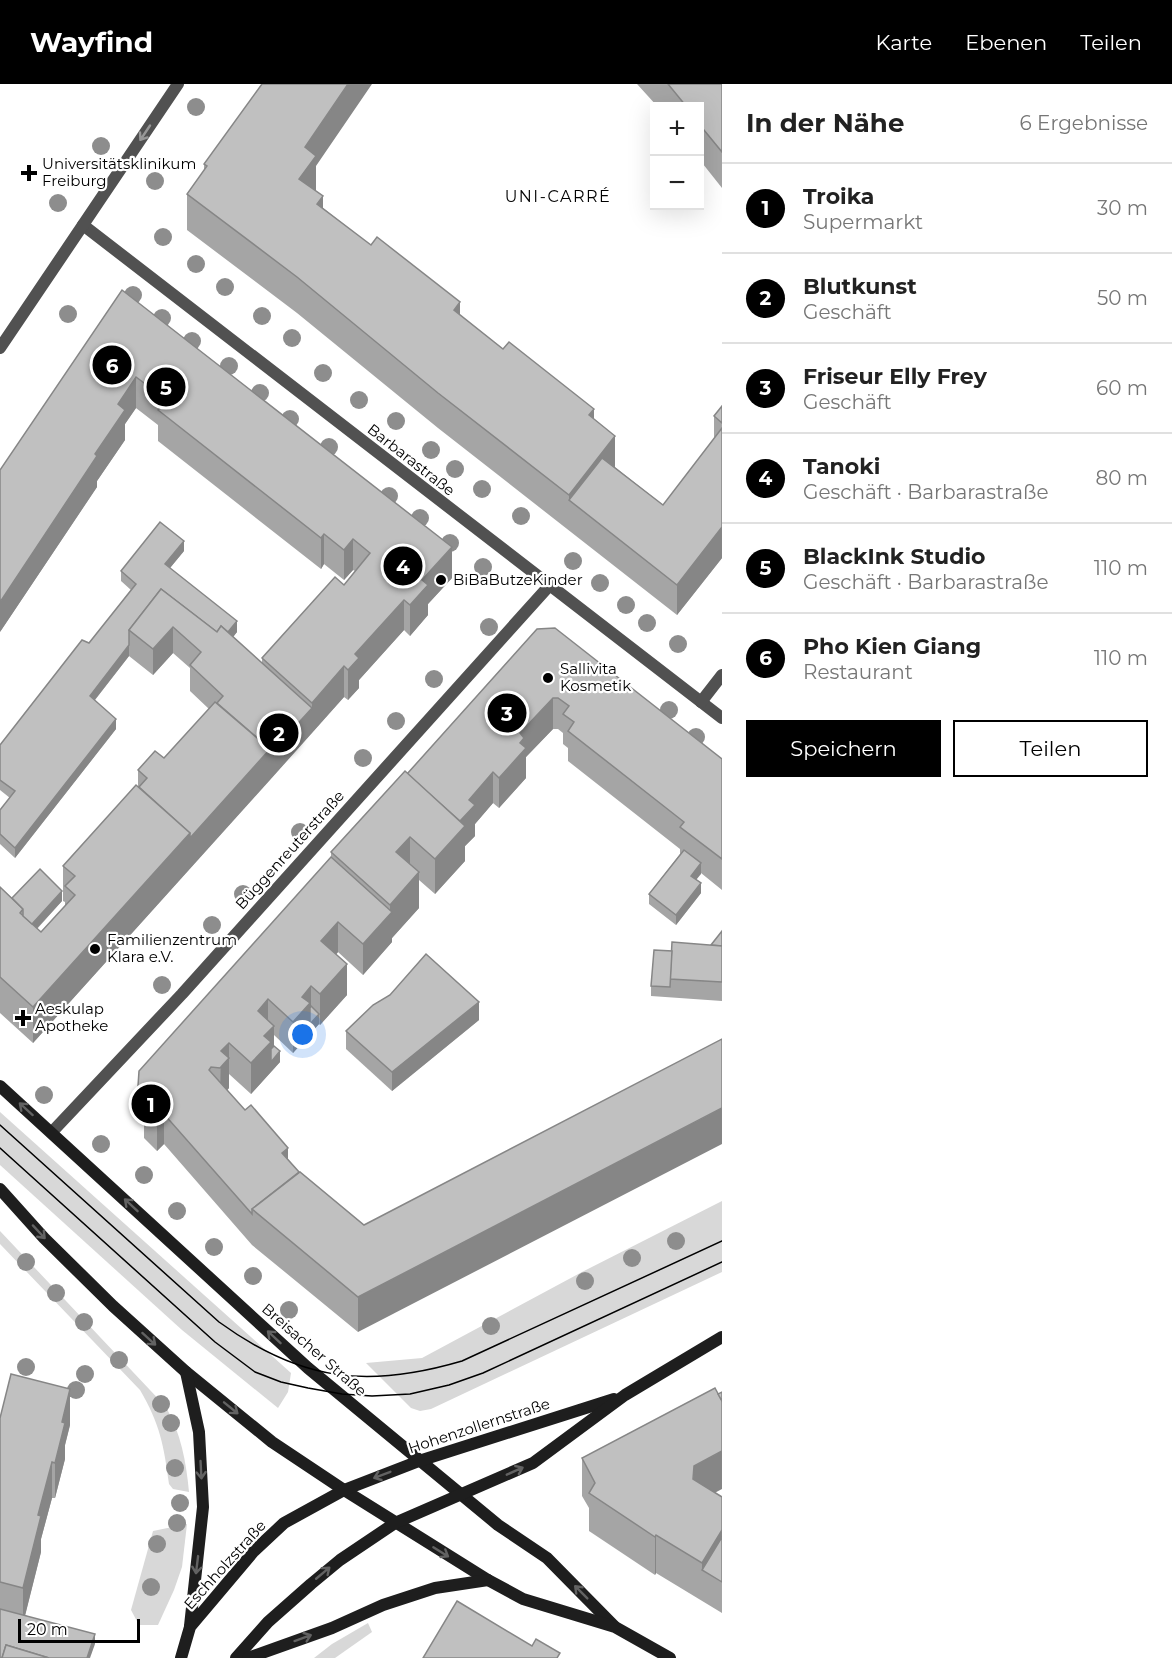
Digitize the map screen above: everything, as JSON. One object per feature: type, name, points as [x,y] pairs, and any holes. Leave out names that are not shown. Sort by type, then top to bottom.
[{"type":"main road","name":"Breisacher Straße","points":[[0,1086],[308,1368],[498,1525],[547,1558],[615,1627]]},
{"type":"main road","name":"Breisacher Straße","points":[[0,1189],[113,1305],[186,1372],[272,1442],[488,1581],[523,1599],[615,1627],[670,1658]]},
{"type":"main road","name":"Hohenzollernstraße","points":[[394,1522],[533,1463],[625,1395],[722,1337]]},
{"type":"main road","points":[[186,1372],[199,1432],[203,1507],[190,1627]]},
{"type":"main road","name":"Hohenzollernstraße","points":[[344,1490],[419,1461],[625,1395]]},
{"type":"main road","name":"Eschholzstraße","points":[[181,1658],[190,1627],[254,1551],[284,1523],[344,1490]]},
{"type":"main road","points":[[236,1658],[268,1622],[311,1584],[340,1560],[394,1522]]},
{"type":"main road","points":[[248,1658],[332,1628],[383,1605],[424,1591],[460,1583],[488,1581]]},
{"type":"street","points":[[0,348],[178,84]]},
{"type":"street","name":"Barbarastraße","points":[[83,225],[722,718]]},
{"type":"street","name":"Büggenreuterstraße","points":[[52,1132],[182,994],[549,586]]},
{"type":"street","points":[[701,702],[722,675]]},
{"type":"shaded area","points":[[0,1112],[291,1373],[288,1392],[278,1408],[182,1330],[0,1165]]},
{"type":"shaded area","points":[[722,1201],[722,1272],[431,1409],[420,1411],[411,1408],[366,1363],[422,1358],[582,1272]]},
{"type":"shaded area","points":[[0,1231],[166,1407],[176,1427],[182,1448],[189,1492],[173,1489],[169,1484],[160,1436],[140,1390],[0,1244]]},
{"type":"shaded area","points":[[187,1524],[182,1567],[158,1625],[139,1625],[131,1610],[153,1531]]},
{"type":"shaded area","points":[[368,1623],[372,1632],[335,1658],[314,1658],[332,1644]]},
{"type":"building","points":[[262,84],[348,84],[305,147],[316,156],[299,179],[323,196],[317,204],[371,245],[377,237],[460,302],[454,310],[503,349],[509,342],[594,409],[589,415],[615,436],[569,495],[438,393],[297,277],[187,194],[207,166],[204,164]]},
{"type":"building","points":[[668,84],[722,84],[722,152],[704,130],[704,102],[683,102]]},
{"type":"building","points":[[122,290],[452,547],[422,580],[428,585],[410,605],[404,600],[355,654],[359,658],[348,670],[344,666],[312,703],[262,658],[335,577],[344,585],[370,553],[353,539],[344,550],[324,534],[321,538],[158,410],[167,400],[136,377],[118,404],[125,410],[0,602],[0,470]]},
{"type":"building","points":[[722,406],[722,423],[714,416]]},
{"type":"building","points":[[722,428],[722,527],[677,585],[569,500],[602,458],[663,505]]},
{"type":"building","points":[[160,522],[184,541],[165,564],[237,621],[228,632],[221,626],[217,632],[161,589],[129,630],[129,645],[90,696],[116,719],[15,848],[0,834],[0,810],[15,791],[0,780],[0,745],[82,640],[89,643],[136,584],[121,571]]},
{"type":"building","points":[[161,589],[217,632],[221,626],[312,708],[270,754],[270,749],[217,703],[223,696],[190,665],[201,652],[173,627],[153,649],[129,630]]},
{"type":"building","points":[[555,628],[722,759],[722,859],[680,827],[684,822],[568,731],[574,722],[563,714],[569,706],[558,698],[553,698],[520,733],[524,738],[520,743],[526,748],[499,778],[493,772],[469,800],[475,805],[460,821],[407,774],[537,629]]},
{"type":"building","points":[[215,702],[270,749],[190,838],[190,833],[139,787],[147,778],[138,770],[155,751],[164,758]]},
{"type":"building","points":[[405,771],[465,826],[435,859],[410,837],[396,852],[419,872],[390,905],[331,852]]},
{"type":"building","points":[[136,785],[190,833],[33,1007],[0,977],[0,887],[23,909],[20,913],[41,932],[75,895],[65,886],[75,876],[63,866]]},
{"type":"building","points":[[684,850],[701,863],[691,876],[701,883],[676,915],[649,894]]},
{"type":"building","points":[[331,857],[392,912],[363,944],[338,922],[321,941],[347,964],[320,994],[311,986],[302,997],[310,1003],[293,1022],[268,999],[258,1011],[274,1026],[264,1036],[271,1042],[251,1063],[229,1043],[221,1051],[229,1058],[220,1068],[211,1067],[209,1070],[245,1110],[251,1105],[288,1148],[282,1153],[299,1172],[252,1209],[252,1214],[164,1114],[157,1121],[144,1107],[144,1100],[148,1096],[138,1086],[139,1071]]},
{"type":"building","points":[[40,869],[62,891],[32,924],[23,916],[23,909],[12,898]]},
{"type":"building","points":[[722,931],[722,946],[711,945]]},
{"type":"building","points":[[672,942],[722,946],[722,982],[670,979]]},
{"type":"building","points":[[654,950],[672,951],[670,987],[651,986]]},
{"type":"building","points":[[426,954],[479,1002],[392,1072],[346,1031],[373,1005],[390,995]]},
{"type":"building","points":[[311,1006],[319,1014],[310,1024],[310,1008]]},
{"type":"building","points":[[722,1039],[722,1108],[358,1297],[252,1209],[300,1172],[364,1225]]},
{"type":"building","points":[[274,1046],[280,1051],[271,1062],[271,1049]]},
{"type":"building","points":[[11,1374],[70,1389],[62,1422],[65,1423],[38,1515],[41,1516],[23,1588],[0,1582],[0,1418]]},
{"type":"building","points":[[715,1388],[722,1401],[722,1451],[694,1466],[693,1479],[722,1497],[722,1530],[702,1563],[656,1535],[655,1537],[589,1493],[595,1483],[582,1458]]},
{"type":"building","points":[[722,1537],[722,1582],[702,1570]]},
{"type":"building","points":[[457,1601],[532,1646],[536,1639],[560,1653],[557,1658],[423,1658]]},
{"type":"building","points":[[0,1609],[95,1634],[87,1658],[49,1658],[6,1645],[2,1658],[0,1658]]},
{"type":"building","points":[[6,1645],[49,1658],[2,1658]]},
{"type":"tram line","points":[[0,1125],[219,1322],[249,1342],[278,1357],[306,1368],[335,1374],[365,1377],[395,1375],[428,1370],[462,1361],[722,1241]]},
{"type":"tram line","points":[[0,1148],[215,1342],[255,1372],[281,1382],[342,1394],[372,1396],[410,1394],[449,1385],[483,1373],[722,1262]]},
{"type":"place","name":"Universitätsklinikum Freiburg","points":[[29,173]]},
{"type":"place","name":"Pho Kien Giang","points":[[112,365]]},
{"type":"place","name":"BlackInk Studio","points":[[166,387]]},
{"type":"place","name":"Tanoki","points":[[403,566]]},
{"type":"place","name":"BiBaButzeKinder","points":[[441,580]]},
{"type":"place","name":"Sallivita Kosmetik","points":[[548,678]]},
{"type":"place","name":"Friseur Elly Frey","points":[[507,713]]},
{"type":"place","name":"Blutkunst","points":[[279,733]]},
{"type":"place","name":"Familienzentrum Klara e.V.","points":[[95,949]]},
{"type":"place","name":"Aeskulap Apotheke","points":[[23,1018]]},
{"type":"place","name":"Troika","points":[[151,1104]]},
{"type":"district","name":"UNI-CARRÉ","points":[[558,196]]}]
